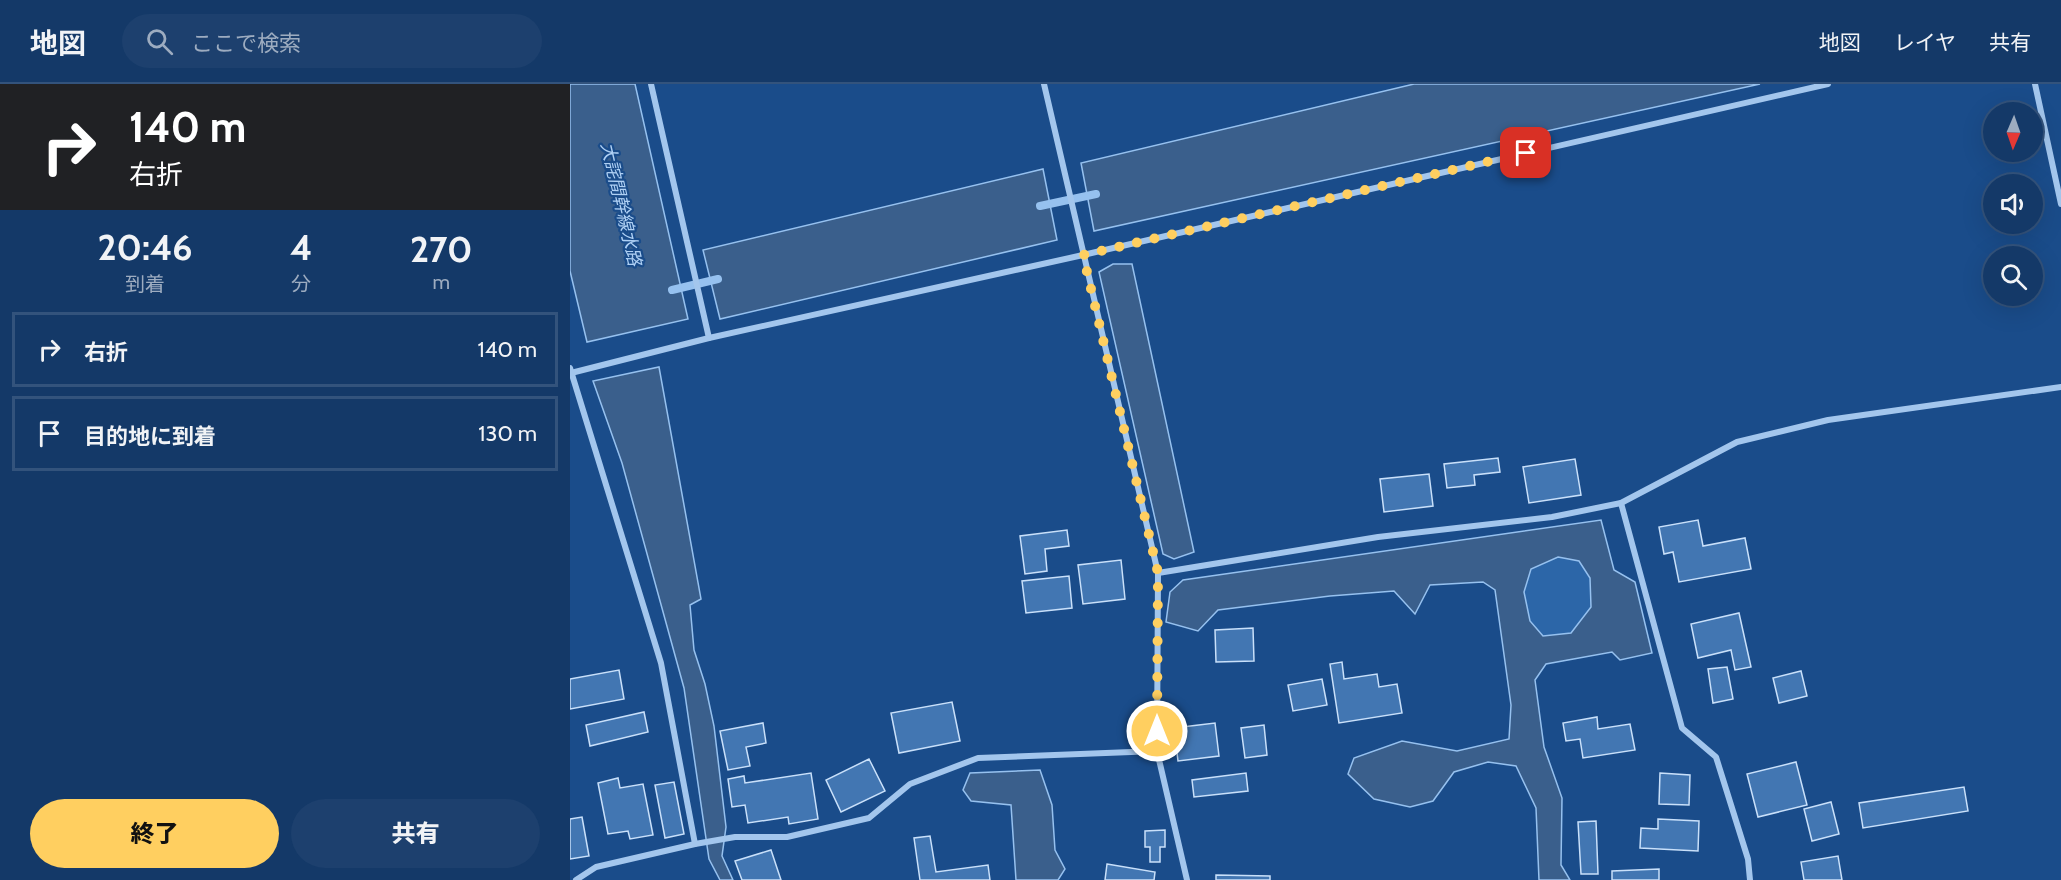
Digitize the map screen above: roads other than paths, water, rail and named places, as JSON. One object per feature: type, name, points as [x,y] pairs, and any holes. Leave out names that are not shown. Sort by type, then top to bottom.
[{"type":"street","points":[[651,84],[709,338]]},
{"type":"street","points":[[1044,84],[1158,573],[1157,751],[1187,880]]},
{"type":"street","points":[[695,844],[661,663],[571,370],[1828,84]]},
{"type":"street","points":[[2035,84],[2061,204]]},
{"type":"street","points":[[1158,573],[1378,537],[1552,517],[1621,503],[1737,442],[1828,420],[2061,387]]},
{"type":"street","points":[[1621,503],[1682,728],[1716,757],[1748,859],[1750,880]]},
{"type":"street","points":[[576,880],[596,867],[695,844],[735,837],[788,837],[869,818],[910,784],[978,758],[1157,751]]},
{"type":"water","name":"大詫間幹線水路","points":[[570,84],[635,84],[688,319],[587,342],[570,271]]},
{"type":"water","points":[[1414,84],[1760,84],[1094,231],[1081,163]]},
{"type":"water","points":[[1043,169],[1057,240],[720,319],[703,250]]},
{"type":"water","points":[[1113,264],[1132,264],[1194,552],[1174,559],[1163,554],[1099,272]]},
{"type":"water","points":[[659,367],[701,599],[690,605],[694,650],[705,684],[714,726],[726,827],[722,856],[733,880],[720,880],[709,859],[684,688],[622,463],[593,381]]},
{"type":"water","points":[[1601,520],[1614,570],[1635,582],[1652,653],[1620,660],[1612,652],[1546,664],[1535,680],[1544,747],[1562,798],[1561,865],[1570,880],[1539,880],[1536,808],[1516,766],[1488,762],[1454,772],[1433,801],[1410,807],[1374,799],[1348,774],[1354,758],[1402,741],[1457,751],[1509,739],[1511,705],[1495,590],[1483,582],[1430,585],[1415,614],[1394,591],[1330,596],[1218,610],[1198,631],[1166,622],[1170,592],[1183,580]],"holes":[[[1558,557],[1579,561],[1590,578],[1591,607],[1571,633],[1543,636],[1530,621],[1524,592],[1531,569]]]},
{"type":"water","points":[[1040,770],[1052,805],[1055,850],[1065,869],[1058,880],[1016,880],[1011,805],[971,801],[963,790],[970,773]]},
{"type":"waterway","points":[[1040,206],[1096,194]]},
{"type":"waterway","points":[[672,290],[718,279]]}]
